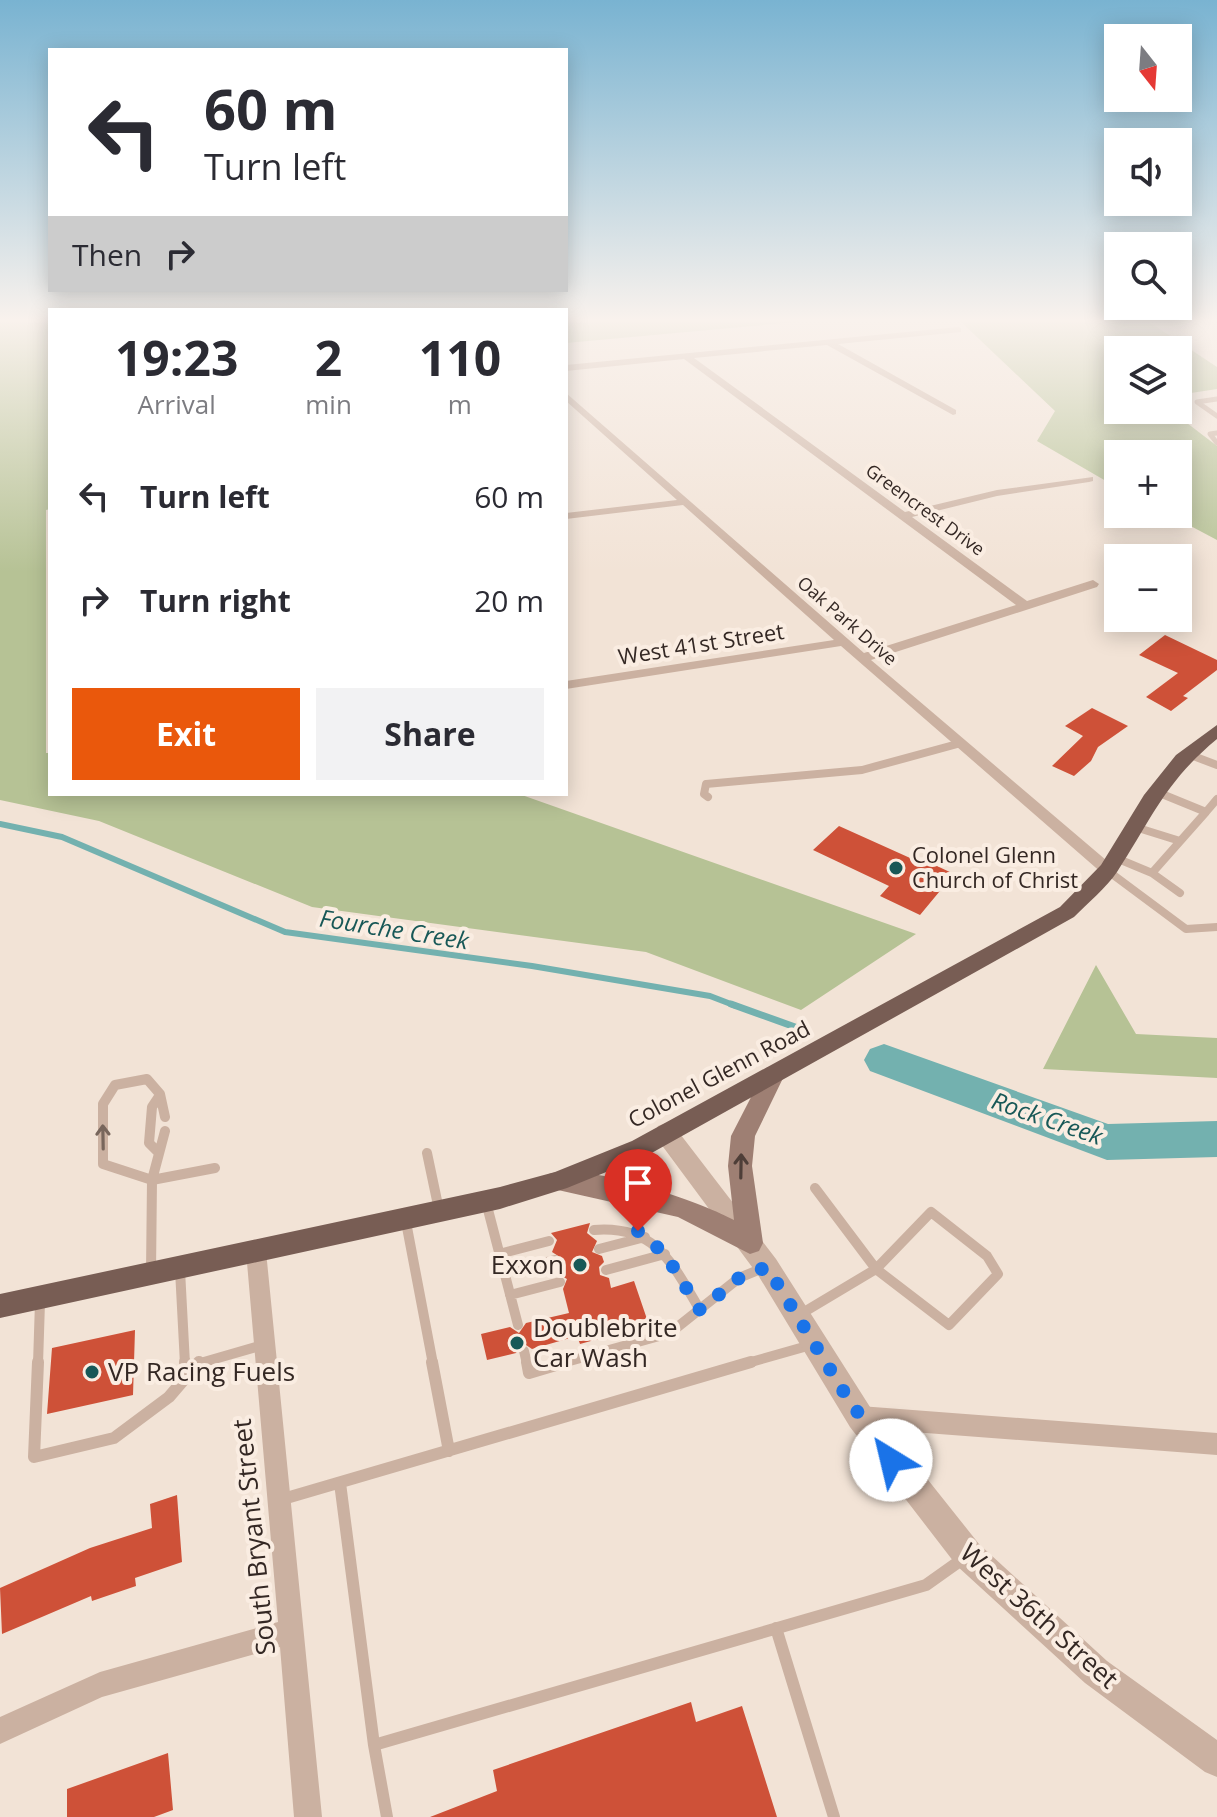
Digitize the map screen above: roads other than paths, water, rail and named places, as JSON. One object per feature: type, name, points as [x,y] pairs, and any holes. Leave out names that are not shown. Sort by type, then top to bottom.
[{"type":"main road","name":"Colonel Glenn Road","points":[[0,1306],[485,1201],[558,1181],[640,1148],[1067,912],[1112,864],[1156,791],[1187,753],[1217,730]]},
{"type":"main road","points":[[750,1243],[740,1166],[743,1136],[774,1074]]},
{"type":"main road","points":[[558,1181],[687,1208],[729,1227],[750,1243]]},
{"type":"street","name":"Oak Park Drive","points":[[574,403],[843,642],[961,743],[1112,864]]},
{"type":"street","name":"Greencrest Drive","points":[[749,403],[1027,607]]},
{"type":"street","points":[[937,403],[953,412]]},
{"type":"street","points":[[904,516],[997,493],[1089,479]]},
{"type":"street","points":[[568,516],[685,502]]},
{"type":"street","points":[[863,658],[1093,584]]},
{"type":"street","name":"West 41st Street","points":[[568,685],[843,642]]},
{"type":"street","name":"West 36th Street","points":[[666,1133],[767,1267],[860,1417],[968,1555],[1096,1672],[1216,1759]]},
{"type":"street","name":"South Bryant Street","points":[[256,1251],[308,1817]]},
{"type":"street","points":[[860,1417],[1217,1444]]},
{"type":"street","points":[[0,1731],[100,1685],[292,1631]]},
{"type":"lane","points":[[1198,403],[1217,416]]},
{"type":"lane","points":[[1217,433],[1210,434],[1217,443]]},
{"type":"lane","points":[[708,797],[704,794],[706,784],[724,779],[832,774],[881,766],[961,743]]},
{"type":"lane","points":[[1187,753],[1217,765]]},
{"type":"lane","points":[[1156,791],[1206,812]]},
{"type":"lane","points":[[1152,873],[1217,799]]},
{"type":"lane","points":[[1135,826],[1180,841]]},
{"type":"lane","points":[[1112,864],[1152,873],[1180,893]]},
{"type":"lane","points":[[1112,864],[1186,929],[1217,927]]},
{"type":"lane","points":[[165,1117],[160,1094],[147,1079],[131,1079],[111,1085],[102,1096],[103,1164],[152,1180],[215,1168]]},
{"type":"lane","points":[[158,1152],[149,1143],[152,1107],[160,1094]]},
{"type":"lane","points":[[151,1274],[152,1180],[165,1131]]},
{"type":"lane","points":[[427,1153],[439,1211]]},
{"type":"lane","points":[[798,1316],[876,1269],[931,1212],[987,1256],[998,1274],[949,1325],[876,1269],[815,1188]]},
{"type":"lane","points":[[485,1201],[518,1325]]},
{"type":"lane","points":[[405,1217],[449,1451]]},
{"type":"lane","points":[[594,1230],[616,1226],[638,1231],[665,1254],[700,1310]]},
{"type":"lane","points":[[599,1249],[645,1237]]},
{"type":"lane","points":[[499,1254],[549,1241]]},
{"type":"lane","points":[[606,1270],[665,1254]]},
{"type":"lane","points":[[504,1272],[555,1260]]},
{"type":"lane","points":[[180,1267],[186,1377]]},
{"type":"lane","points":[[524,1351],[529,1373],[670,1333],[739,1278],[767,1267]]},
{"type":"lane","points":[[510,1295],[560,1282]]},
{"type":"lane","points":[[40,1298],[34,1457],[114,1438],[147,1416],[200,1361],[264,1345]]},
{"type":"lane","points":[[278,1501],[815,1344]]},
{"type":"lane","points":[[340,1483],[374,1745],[387,1817]]},
{"type":"lane","points":[[374,1745],[926,1585],[968,1555]]},
{"type":"lane","points":[[776,1628],[834,1817]]},
{"type":"waterway","name":"Fourche Creek","points":[[0,824],[62,837],[285,932],[532,966],[710,996],[736,1006]]},
{"type":"waterway","name":"Fourche Creek","points":[[731,1004],[795,1027]]},
{"type":"waterway","name":"Rock Creek","points":[[884,1060],[1107,1142],[1217,1139]]},
{"type":"place","name":"Colonel Glenn Church of Christ","points":[[896,868]]},
{"type":"place","name":"Exxon","points":[[580,1265]]},
{"type":"place","name":"Doublebrite Car Wash","points":[[517,1343]]},
{"type":"place","name":"VP Racing Fuels","points":[[92,1372]]}]
